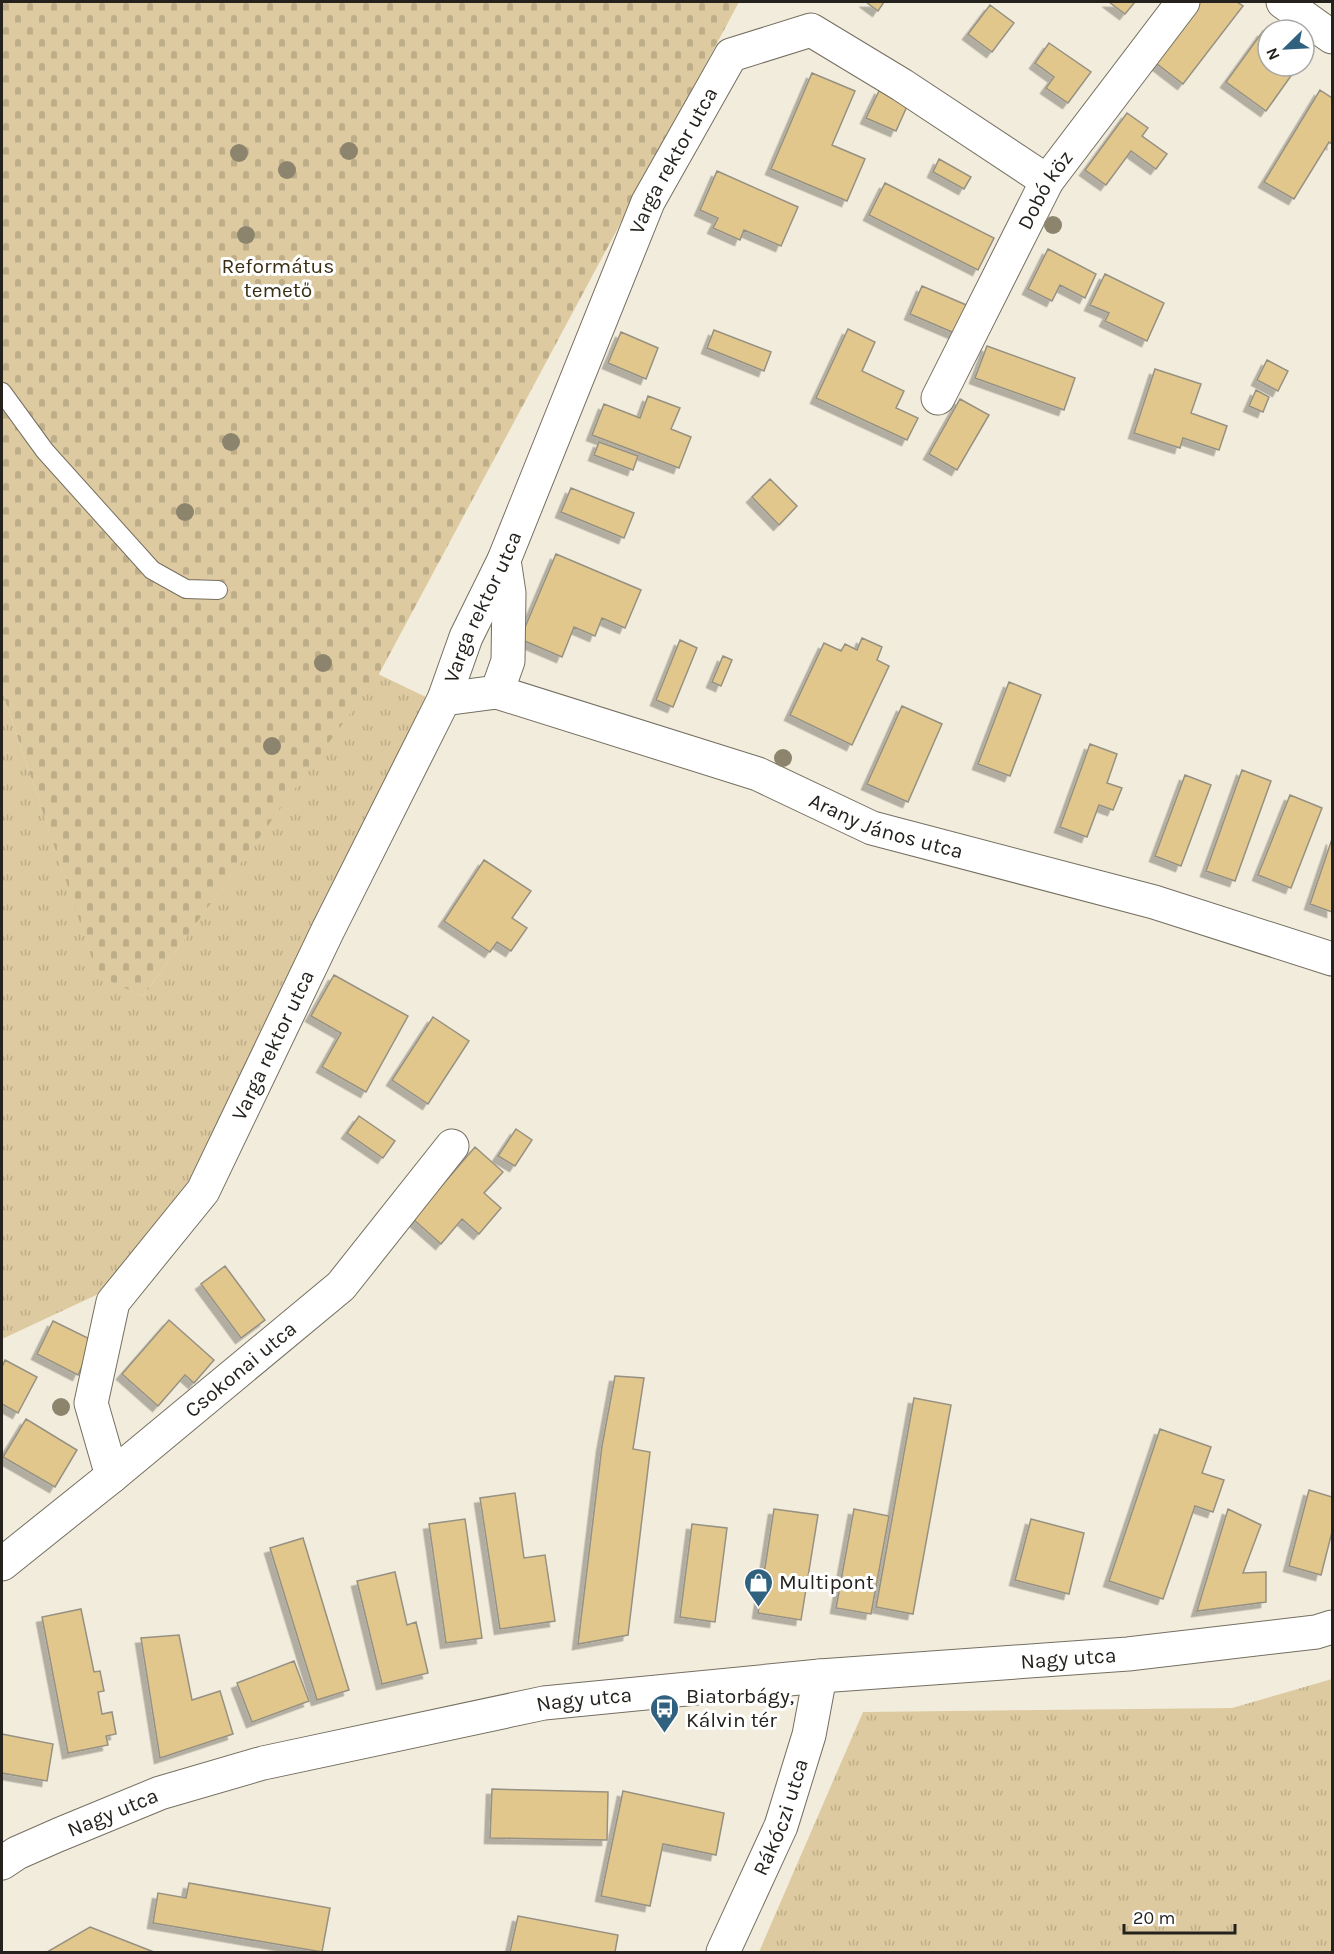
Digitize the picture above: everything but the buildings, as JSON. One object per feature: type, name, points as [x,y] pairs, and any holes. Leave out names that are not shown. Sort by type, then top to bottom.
[{"type":"street","name":"Dobó köz","points":[[938,398],[1047,182],[1183,2]]},
{"type":"street","points":[[1283,2],[1332,37]]},
{"type":"street","name":"Varga rektor utca","points":[[112,1476],[91,1403],[113,1302],[203,1191],[328,930],[444,699],[466,637],[504,560],[648,202],[731,55],[811,30],[902,84],[1047,182]]},
{"type":"street","points":[[497,692],[508,661],[509,593],[504,560]]},
{"type":"street","name":"Arany János utca","points":[[444,699],[497,692],[758,774],[872,828],[1154,902],[1332,959]]},
{"type":"street","name":"Csokonai utca","points":[[2,1564],[112,1476],[340,1286],[452,1146]]},
{"type":"street","name":"Nagy utca","points":[[2,1863],[17,1853],[160,1793],[263,1763],[544,1703],[820,1676],[1128,1654],[1316,1632],[1332,1628]]},
{"type":"street","name":"Rákóczi utca","points":[[723,1953],[781,1826],[809,1735],[820,1676]]},
{"type":"lane","points":[[2,392],[45,451],[152,570],[186,589],[218,590]]},
{"type":"green space","name":"Református temető","points":[[2,2],[739,2],[379,674],[143,996],[98,976],[2,691]]},
{"type":"green space","points":[[378,674],[430,699],[190,1191],[107,1290],[2,1339],[2,691],[98,975],[143,996]]},
{"type":"green space","points":[[1332,1679],[1332,1952],[759,1952],[863,1712],[1232,1708]]},
{"type":"place","name":"Multipont","points":[[758,1608]]},
{"type":"place","name":"Biatorbágy, Kálvin tér","points":[[665,1734]]}]
